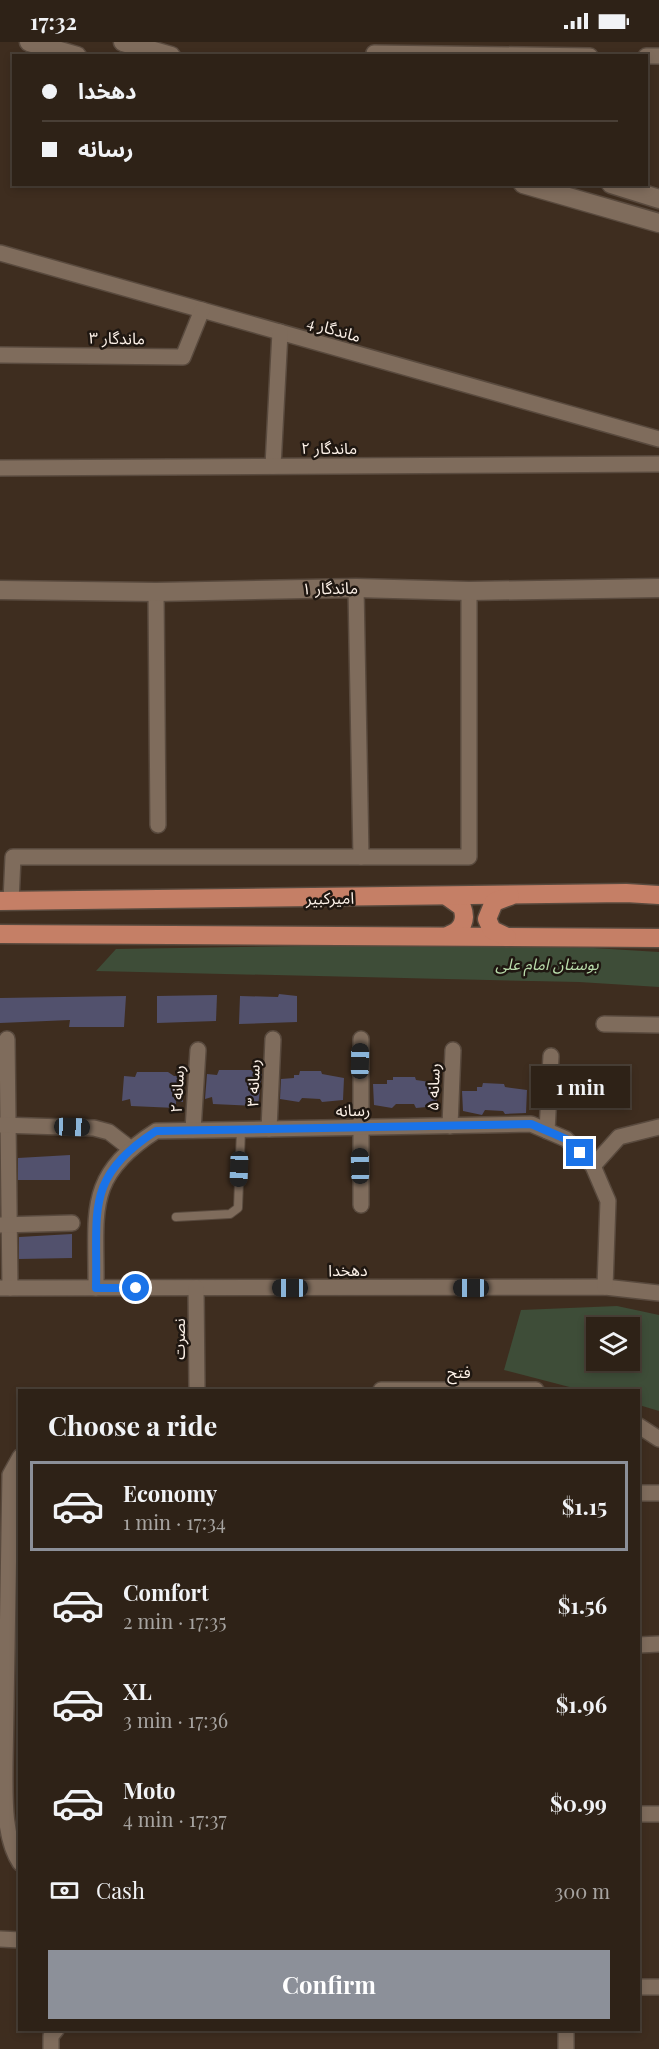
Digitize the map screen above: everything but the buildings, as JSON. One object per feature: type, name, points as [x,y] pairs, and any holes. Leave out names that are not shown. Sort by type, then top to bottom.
[{"type":"main road","name":"امیرکبیر","points":[[5,901],[626,893],[659,895]]},
{"type":"main road","points":[[508,937],[492,930],[487,919],[494,902],[512,896]]},
{"type":"main road","points":[[448,897],[462,907],[465,919],[459,929],[449,935]]},
{"type":"main road","points":[[0,934],[449,935],[659,939]]},
{"type":"street","points":[[29,42],[70,54]]},
{"type":"street","points":[[123,42],[164,54]]},
{"type":"street","points":[[374,54],[446,54]]},
{"type":"street","points":[[530,186],[659,223]]},
{"type":"street","points":[[617,186],[659,199]]},
{"type":"street","name":"ماندگار 4","points":[[0,253],[659,439]]},
{"type":"street","name":"ماندگار ۳","points":[[0,355],[183,357],[202,310]]},
{"type":"street","points":[[273,466],[280,332]]},
{"type":"street","name":"ماندگار ۲","points":[[0,468],[659,464]]},
{"type":"street","points":[[356,588],[361,857]]},
{"type":"street","name":"ماندگار ۱","points":[[0,590],[156,592],[356,588],[469,591],[659,588]]},
{"type":"street","points":[[5,901],[13,857],[470,857],[469,591]]},
{"type":"street","points":[[156,592],[158,825]]},
{"type":"street","points":[[604,1024],[659,1025]]},
{"type":"street","points":[[5,1288],[3,1125],[7,1039]]},
{"type":"street","name":"رسانه ۳","points":[[269,1129],[273,1039]]},
{"type":"street","points":[[361,1039],[359,1127],[361,1205]]},
{"type":"street","name":"رسانه ۲","points":[[193,1130],[198,1050]]},
{"type":"street","name":"رسانه ۵","points":[[450,1126],[453,1050]]},
{"type":"street","points":[[547,1131],[551,1056]]},
{"type":"street","name":"رسانه","points":[[96,1288],[99,1196],[107,1173],[131,1149],[156,1131],[531,1124],[566,1139],[593,1166],[608,1201],[605,1287]]},
{"type":"street","points":[[3,1125],[94,1128],[109,1132],[131,1149]]},
{"type":"street","points":[[593,1166],[620,1137],[659,1127]]},
{"type":"street","points":[[4,1225],[72,1223]]},
{"type":"street","name":"دهخدا","points":[[5,1288],[605,1287],[659,1293]]},
{"type":"street","name":"نصرت","points":[[196,1288],[197,1389]]},
{"type":"street","points":[[640,1427],[659,1439]]},
{"type":"street","points":[[18,1459],[5,1475],[14,1565],[4,1626],[8,1718],[5,1802],[13,1853],[18,1860]]},
{"type":"street","points":[[640,1493],[659,1493]]},
{"type":"street","points":[[640,1645],[659,1644]]},
{"type":"street","points":[[640,1814],[659,1814]]},
{"type":"street","points":[[0,1939],[18,1940]]},
{"type":"street","points":[[640,1987],[659,1987]]},
{"type":"street","points":[[566,2031],[566,2049]]},
{"type":"lane","points":[[176,1217],[230,1214],[238,1208],[240,1130]]},
{"type":"green space","name":"بوستان امام علی","points":[[370,945],[561,946],[659,952],[659,987],[579,982],[96,971],[116,949]]},
{"type":"green space","points":[[617,1306],[659,1315],[659,1411],[640,1405],[640,1389],[577,1389],[504,1370],[521,1310]]},
{"type":"route","points":[[136,1288],[96,1288],[99,1196],[107,1173],[122,1156],[156,1131],[531,1124],[566,1139],[580,1153]]}]
